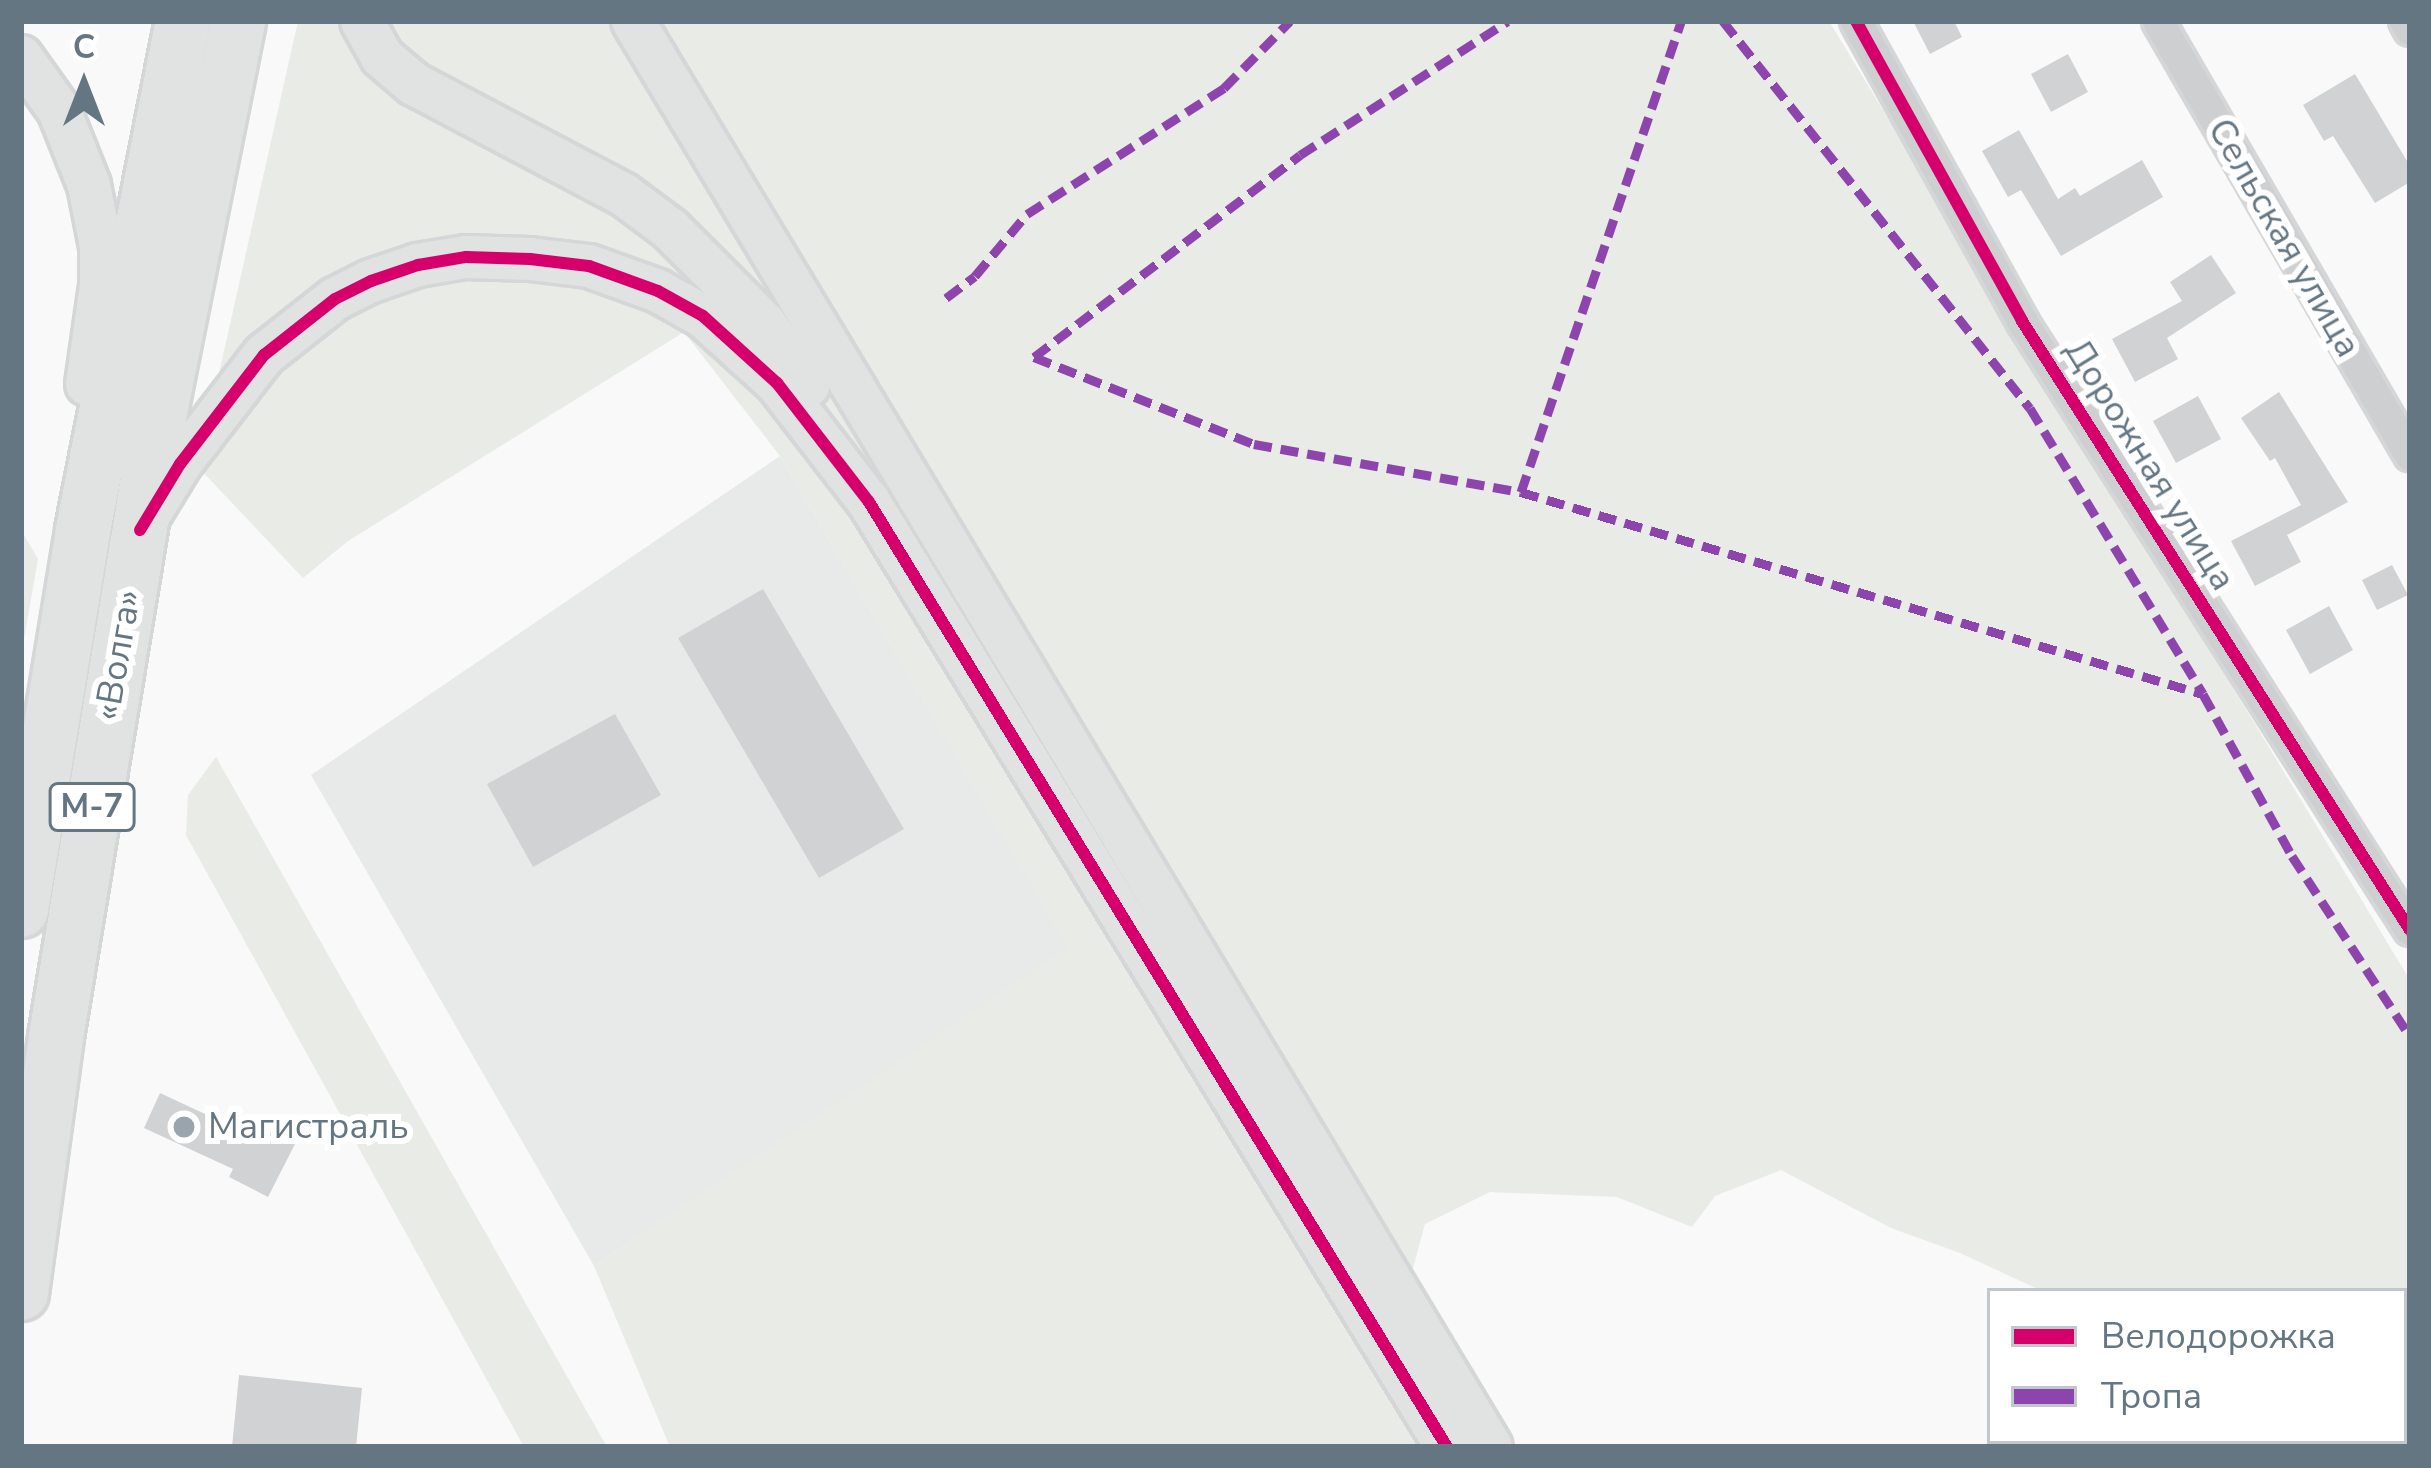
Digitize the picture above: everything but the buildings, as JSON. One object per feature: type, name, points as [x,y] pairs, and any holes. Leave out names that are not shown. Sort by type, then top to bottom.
[{"type":"highway","name":"«Волга»","points":[[21,910],[83,530],[183,21]]},
{"type":"highway","name":"«Волга»","points":[[21,1293],[56,1036],[140,530],[238,21]]},
{"type":"street","points":[[362,21],[382,57],[414,84],[623,194],[715,268],[765,324],[828,412],[869,502],[1173,1007],[1447,1447]]},
{"type":"street","points":[[629,21],[1491,1447]]},
{"type":"street","name":"Дорожная улица","points":[[1856,21],[2022,321],[2410,930]]},
{"type":"street","name":"Сельская улица","points":[[2158,21],[2410,455]]},
{"type":"street","points":[[2405,21],[2410,30]]},
{"type":"street","points":[[21,57],[58,110],[76,147],[101,246],[101,286],[83,408],[83,530]]},
{"type":"street","points":[[140,530],[227,402],[297,325],[371,281],[418,265],[466,257],[589,266],[658,291],[703,316],[777,383],[869,502]]},
{"type":"shaded area","points":[[298,21],[1829,21],[2410,980],[2410,1447],[2084,1447],[2407,1444],[2407,1288],[2036,1288],[1891,1228],[1781,1170],[1715,1196],[1692,1227],[1617,1197],[1490,1192],[1425,1224],[1397,1327],[1419,1447],[670,1447],[594,1266],[1068,947],[780,456],[684,332],[348,541],[303,578],[198,467]]},
{"type":"shaded area","points":[[780,456],[1069,948],[594,1266],[311,775]]},
{"type":"shaded area","points":[[21,530],[38,559],[21,657]]},
{"type":"shaded area","points":[[216,757],[607,1447],[524,1447],[186,835],[188,795]]},
{"type":"marked path","points":[[946,298],[975,276],[1027,214],[1224,88],[1290,21]]},
{"type":"marked path","points":[[1034,357],[1300,155],[1508,21]]},
{"type":"marked path","points":[[1521,492],[1681,21]]},
{"type":"marked path","points":[[1723,21],[2030,408],[2203,694]]},
{"type":"marked path","points":[[1034,357],[1254,444],[1521,492],[2203,694],[2292,856],[2410,1036]]},
{"type":"cycle path","points":[[1856,21],[2022,321],[2410,930]]},
{"type":"cycle path","points":[[140,530],[180,464],[264,355],[335,299],[371,281],[418,265],[466,257],[530,259],[589,266],[658,291],[703,316],[777,383],[869,502],[1447,1447]]},
{"type":"place","name":"Магистраль","points":[[184,1127]]}]
